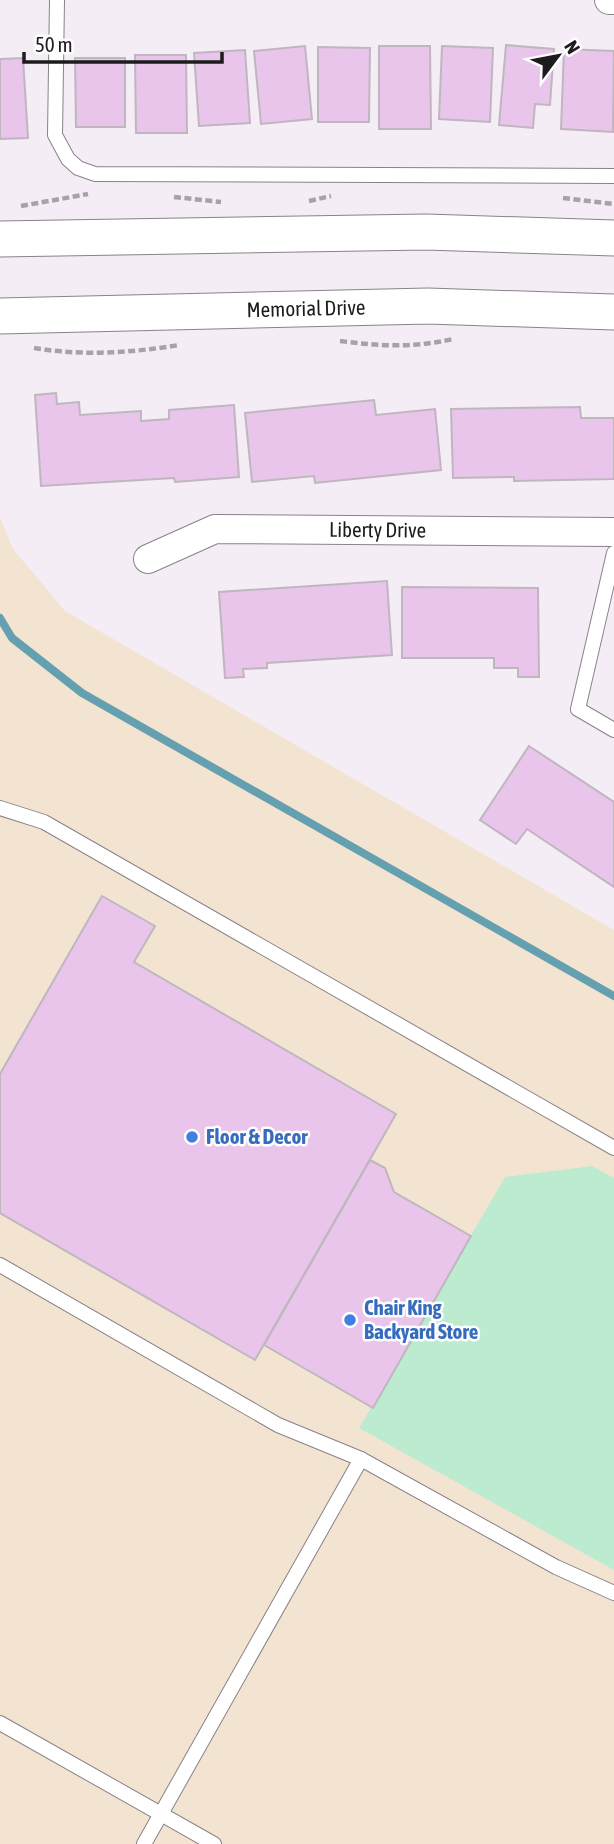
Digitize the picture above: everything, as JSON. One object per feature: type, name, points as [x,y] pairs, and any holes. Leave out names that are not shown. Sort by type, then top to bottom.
[{"type":"street","points":[[0,239],[426,232],[614,238]]},
{"type":"street","name":"Memorial Drive","points":[[0,316],[428,306],[614,312]]},
{"type":"street","name":"Liberty Drive","points":[[148,559],[215,529],[614,532]]},
{"type":"lane","points":[[57,0],[55,135],[68,159],[78,168],[95,174],[614,176]]},
{"type":"lane","points":[[614,554],[578,709],[614,730]]},
{"type":"lane","points":[[0,808],[44,822],[614,1148]]},
{"type":"lane","points":[[0,1265],[278,1425],[361,1459],[556,1567],[614,1592]]},
{"type":"lane","points":[[144,1844],[361,1459]]},
{"type":"lane","points":[[0,1724],[214,1844]]},
{"type":"path","points":[[334,340],[388,347],[426,346],[463,337]]},
{"type":"path","points":[[22,346],[69,353],[119,353],[185,343]]},
{"type":"shaded area","points":[[0,517],[13,549],[65,611],[614,930],[614,1844],[0,1844]]},
{"type":"green space","points":[[592,1166],[614,1178],[614,1570],[359,1428],[505,1177]]},
{"type":"building","points":[[506,45],[554,49],[550,105],[535,104],[533,128],[499,125]]},
{"type":"building","points":[[305,46],[312,119],[261,124],[254,51]]},
{"type":"building","points":[[379,46],[430,46],[431,129],[379,129]]},
{"type":"building","points":[[442,46],[493,48],[490,122],[439,119]]},
{"type":"building","points":[[318,47],[370,48],[369,122],[318,122]]},
{"type":"building","points":[[564,49],[614,51],[613,132],[561,129]]},
{"type":"building","points":[[245,50],[250,123],[199,126],[194,53]]},
{"type":"building","points":[[135,55],[186,55],[187,133],[136,133]]},
{"type":"building","points":[[23,58],[28,138],[0,139],[0,59]]},
{"type":"building","points":[[75,58],[125,58],[125,127],[76,127]]},
{"type":"building","points":[[56,393],[57,404],[79,402],[80,415],[141,411],[141,421],[169,419],[169,410],[234,405],[239,477],[41,486],[35,395]]},
{"type":"building","points":[[374,400],[376,415],[435,409],[441,470],[315,483],[314,476],[252,482],[245,413]]},
{"type":"building","points":[[580,407],[581,418],[614,418],[614,479],[514,481],[514,477],[453,478],[451,409]]},
{"type":"building","points":[[387,581],[392,655],[267,663],[267,668],[243,669],[244,677],[225,678],[219,592]]},
{"type":"building","points":[[402,587],[538,588],[539,677],[518,677],[518,668],[494,668],[494,658],[402,658]]},
{"type":"building","points":[[529,746],[614,802],[614,887],[527,829],[516,844],[480,820]]},
{"type":"building","name":"Floor & Decor","points":[[102,896],[155,926],[134,962],[396,1114],[255,1360],[0,1213],[0,1074]]},
{"type":"building","points":[[370,1160],[385,1168],[394,1192],[471,1236],[373,1408],[264,1345]]},
{"type":"waterway","points":[[0,618],[12,638],[82,693],[614,996]]},
{"type":"place","name":"Floor & Decor","points":[[192,1137]]},
{"type":"place","name":"Chair King Backyard Store","points":[[350,1320]]}]
